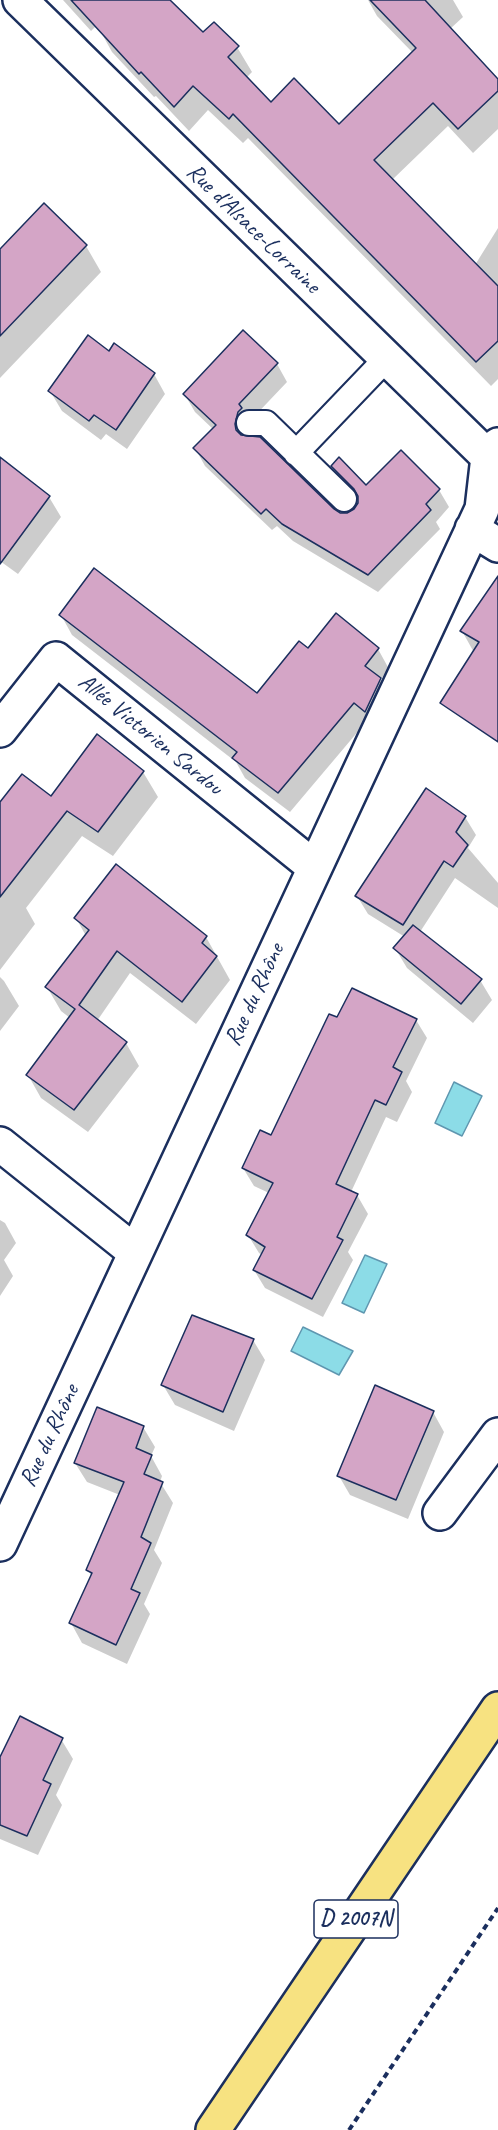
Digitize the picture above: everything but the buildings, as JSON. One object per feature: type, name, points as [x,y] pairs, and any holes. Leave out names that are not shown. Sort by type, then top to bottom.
[{"type":"main road","name":"D 2007N","points":[[213,2130],[498,1709]]},
{"type":"street","name":"Rue d'Alsace-Lorraine","points":[[20,0],[386,359],[493,451]]},
{"type":"street","name":"Rue du Rhône","points":[[0,1544],[314,867],[485,537],[482,509],[493,451]]},
{"type":"street","name":"Allée Victorien Sardou","points":[[0,730],[56,659],[314,867]]},
{"type":"street","points":[[0,1144],[135,1252]]},
{"type":"street","points":[[440,1513],[498,1435]]},
{"type":"lane","points":[[296,453],[386,359]]},
{"type":"lane","points":[[249,423],[266,423],[344,499]]},
{"type":"path","points":[[349,2130],[498,1908]]},
{"type":"water","points":[[454,1082],[482,1096],[462,1136],[435,1123]]},
{"type":"water","points":[[365,1255],[387,1264],[364,1313],[342,1303]]},
{"type":"water","points":[[303,1327],[353,1351],[339,1375],[291,1351]]}]
